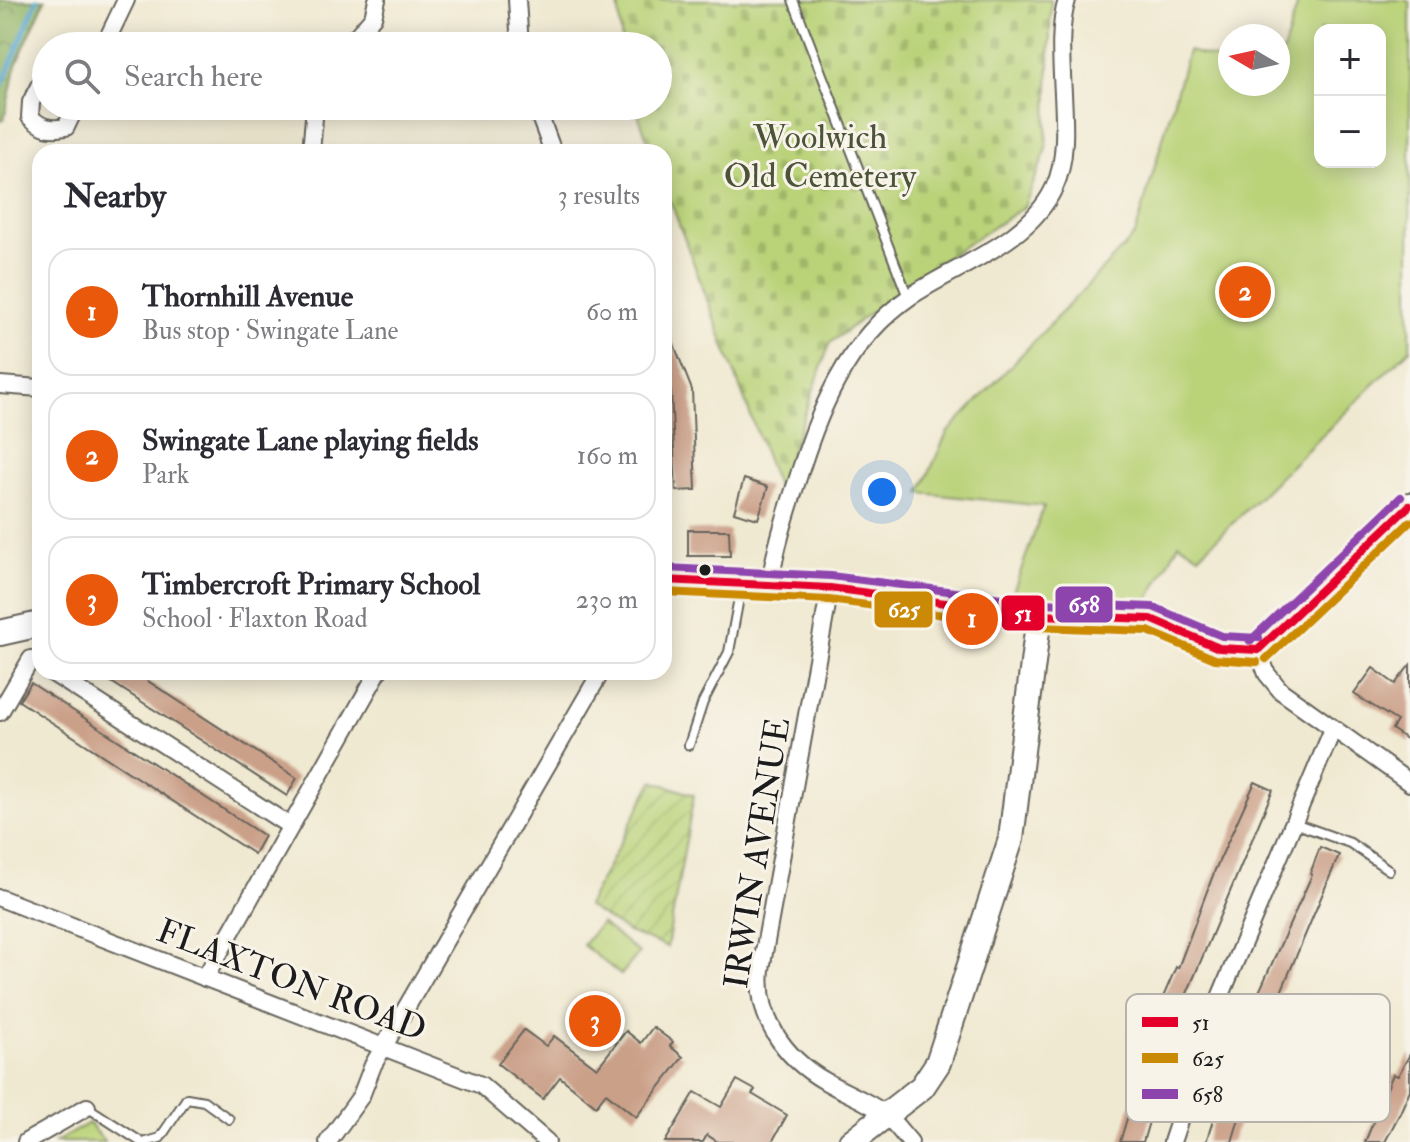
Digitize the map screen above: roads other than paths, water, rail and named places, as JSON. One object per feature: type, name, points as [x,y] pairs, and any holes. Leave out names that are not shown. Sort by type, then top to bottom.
[{"type":"street","points":[[111,32],[126,0]]},
{"type":"street","points":[[360,32],[373,17],[377,0]]},
{"type":"street","points":[[517,0],[519,32]]},
{"type":"street","points":[[770,584],[774,553],[821,407],[853,352],[908,297],[1031,221],[1055,186],[1063,141],[1061,85],[1067,0]]},
{"type":"street","points":[[33,120],[52,130],[66,127],[69,120]]},
{"type":"street","points":[[312,144],[314,120]]},
{"type":"street","points":[[541,120],[550,144]]},
{"type":"street","points":[[0,385],[32,387]]},
{"type":"street","points":[[672,580],[830,588],[1039,615],[1151,619],[1219,648],[1258,650],[1410,506]]},
{"type":"street","name":"IRWIN AVENUE","points":[[830,588],[759,989],[769,1026],[782,1044],[821,1080],[887,1116],[910,1142]]},
{"type":"street","points":[[851,1142],[922,1087],[938,1063],[1011,839],[1039,615]]},
{"type":"street","points":[[20,628],[32,654]]},
{"type":"street","points":[[1258,650],[1267,674],[1281,691],[1410,783]]},
{"type":"street","points":[[0,712],[32,668]]},
{"type":"street","points":[[63,680],[290,826]]},
{"type":"street","points":[[205,978],[373,680]]},
{"type":"street","points":[[328,1142],[361,1096],[385,1046],[596,680]]},
{"type":"street","points":[[1221,994],[1333,729]]},
{"type":"street","name":"FLAXTON ROAD","points":[[0,898],[481,1085],[547,1142]]},
{"type":"street","points":[[26,1142],[87,1107]]},
{"type":"street","points":[[1172,1142],[1179,1122]]},
{"type":"lane","points":[[793,0],[908,297]]},
{"type":"lane","points":[[689,745],[703,702],[729,652],[742,582]]},
{"type":"lane","points":[[1294,823],[1350,843],[1389,870]]},
{"type":"lane","points":[[87,1107],[144,1142],[160,1138],[187,1098],[204,1101],[229,1119]]},
{"type":"waterway","points":[[0,90],[37,0]]},
{"type":"place","name":"Swingate Lane playing fields","points":[[1245,292]]},
{"type":"place","name":"Thornhill Avenue","points":[[972,619]]},
{"type":"place","name":"Timbercroft Primary School","points":[[595,1021]]},
{"type":"park label","name":"Woolwich Old Cemetery","points":[[820,156]]}]
